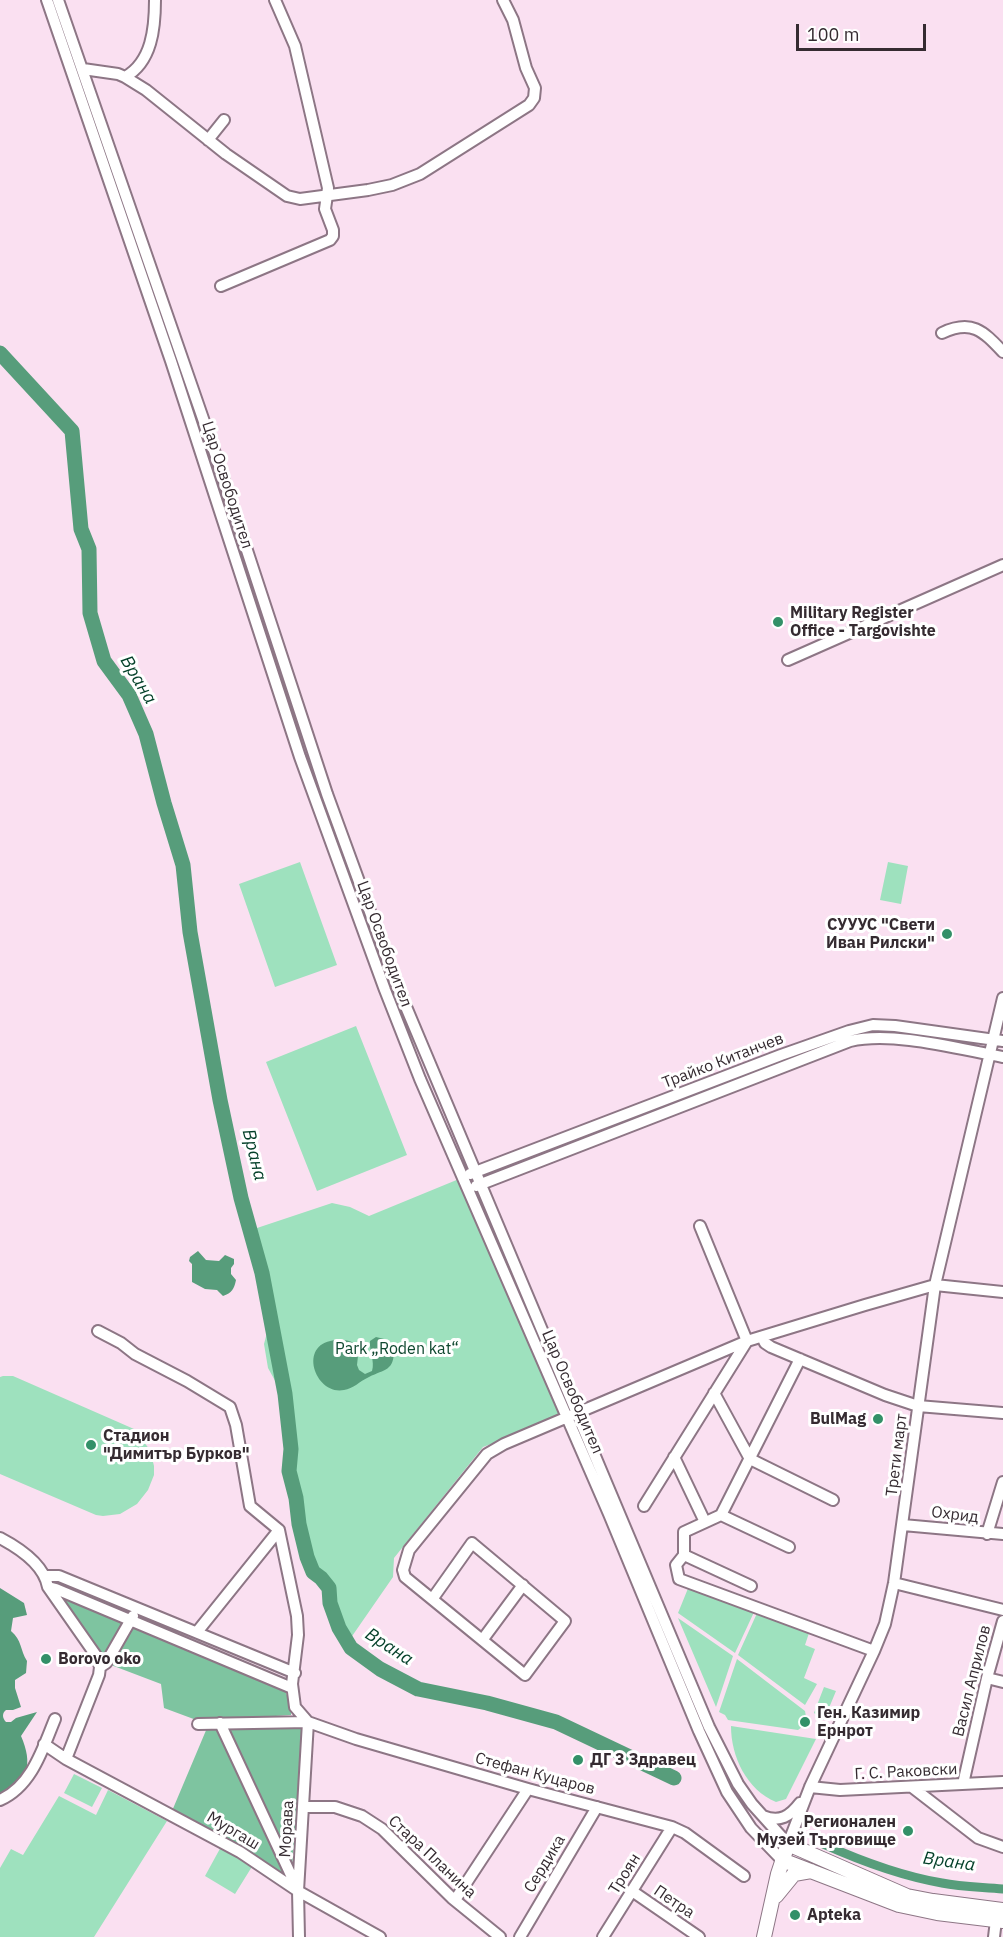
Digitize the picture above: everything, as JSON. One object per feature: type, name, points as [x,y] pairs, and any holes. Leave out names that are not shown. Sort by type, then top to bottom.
[{"type":"main road","points":[[764,1937],[782,1860],[788,1844],[907,1896],[1000,1915]]},
{"type":"main road","points":[[782,1860],[899,1905],[937,1913],[1000,1915]]},
{"type":"main road","points":[[771,1903],[794,1874],[812,1871]]},
{"type":"street","name":"Цар Освободител","points":[[47,0],[167,351],[300,757],[420,1079],[462,1177],[572,1415],[709,1727],[738,1784],[788,1844]]},
{"type":"street","name":"Цар Освободител","points":[[58,0],[217,459],[327,794],[396,982],[480,1184],[699,1731],[727,1792],[751,1828],[782,1860]]},
{"type":"street","points":[[125,77],[135,71],[146,58],[155,0]]},
{"type":"street","points":[[221,286],[312,245],[330,240],[333,236],[325,209],[328,188],[295,46],[275,0]]},
{"type":"street","points":[[83,69],[118,74],[146,90],[208,140],[287,196],[300,199],[326,197],[392,185],[420,174],[529,105],[534,98],[535,88],[526,68],[513,20],[503,0]]},
{"type":"street","points":[[208,140],[224,120]]},
{"type":"street","points":[[942,333],[954,328],[977,328],[1003,352]]},
{"type":"street","points":[[788,660],[1003,565]]},
{"type":"street","name":"Трети март","points":[[788,1844],[808,1791],[885,1624],[903,1525],[935,1284],[989,1054],[998,1040],[1003,998]]},
{"type":"street","name":"Трайко Китанчев","points":[[462,1177],[781,1054],[849,1031],[873,1025],[895,1026],[998,1040]]},
{"type":"street","name":"Трайко Китанчев","points":[[468,1190],[850,1041],[887,1037],[1003,1057]]},
{"type":"street","points":[[700,1226],[747,1341]]},
{"type":"street","points":[[433,1598],[472,1543],[523,1585],[565,1621],[525,1675],[405,1577],[403,1570],[409,1550],[487,1454],[504,1444],[747,1341],[935,1284],[1003,1292]]},
{"type":"street","points":[[98,1331],[230,1407],[236,1425],[250,1506],[279,1530],[297,1616],[298,1635],[292,1688],[295,1707],[308,1722]]},
{"type":"street","points":[[762,1337],[771,1347],[885,1395],[918,1406],[1003,1413]]},
{"type":"street","points":[[644,1506],[747,1341]]},
{"type":"street","points":[[800,1359],[722,1515],[684,1532],[684,1555],[676,1564],[679,1579],[874,1651]]},
{"type":"street","points":[[714,1393],[750,1459],[832,1500]]},
{"type":"street","points":[[674,1457],[705,1522]]},
{"type":"street","points":[[987,1534],[1003,1482]]},
{"type":"street","points":[[722,1515],[789,1547]]},
{"type":"street","name":"Охрид","points":[[903,1525],[1003,1534]]},
{"type":"street","points":[[185,1643],[279,1530]]},
{"type":"street","points":[[0,1538],[19,1548],[50,1584],[97,1657],[100,1667],[99,1675],[66,1759]]},
{"type":"street","points":[[684,1555],[751,1586]]},
{"type":"street","points":[[50,1584],[59,1576],[295,1673]]},
{"type":"street","points":[[894,1583],[1003,1610]]},
{"type":"street","points":[[50,1584],[292,1688]]},
{"type":"street","points":[[483,1639],[523,1585]]},
{"type":"street","points":[[100,1667],[106,1663],[132,1620],[137,1607]]},
{"type":"street","name":"Васил Априлов","points":[[963,1784],[987,1678],[1003,1621]]},
{"type":"street","points":[[219,1657],[224,1644]]},
{"type":"street","points":[[272,1679],[276,1665]]},
{"type":"street","points":[[987,1678],[1003,1682]]},
{"type":"street","points":[[0,1800],[14,1792],[32,1771],[55,1719]]},
{"type":"street","points":[[198,1724],[308,1722]]},
{"type":"street","name":"Стефан Куцаров","points":[[308,1722],[356,1739],[528,1789],[672,1827],[685,1833],[744,1876]]},
{"type":"street","name":"Морава","points":[[298,1937],[298,1891],[308,1722]]},
{"type":"street","points":[[220,1723],[298,1891]]},
{"type":"street","name":"Мургаш","points":[[44,1744],[66,1759],[240,1852],[298,1891],[380,1937]]},
{"type":"street","name":"Г. С. Раковски","points":[[808,1791],[1003,1782]]},
{"type":"street","points":[[912,1787],[978,1838],[1003,1847]]},
{"type":"street","points":[[455,1900],[528,1789]]},
{"type":"street","points":[[762,1815],[776,1820],[787,1817],[808,1791]]},
{"type":"street","name":"Стара Планина","points":[[303,1807],[335,1807],[362,1816],[382,1829],[455,1900],[501,1937]]},
{"type":"street","name":"Сердика","points":[[520,1937],[597,1807]]},
{"type":"street","name":"Троян","points":[[603,1937],[672,1827]]},
{"type":"street","name":"Петра","points":[[632,1891],[699,1937]]},
{"type":"street","points":[[994,1937],[1000,1915]]},
{"type":"green space","points":[[300,862],[337,965],[275,987],[239,884]]},
{"type":"green space","points":[[888,862],[908,866],[901,904],[880,900]]},
{"type":"green space","points":[[356,1026],[407,1155],[317,1191],[266,1062]]},
{"type":"green space","name":"Park „Roden kat“","points":[[459,1179],[563,1417],[483,1447],[394,1558],[393,1577],[348,1642],[307,1550],[297,1516],[292,1470],[295,1428],[268,1368],[264,1344],[269,1325],[254,1229],[332,1203],[350,1207],[369,1216]]},
{"type":"green space","points":[[13,1376],[134,1429],[150,1450],[154,1466],[154,1475],[148,1490],[137,1504],[120,1514],[96,1515],[0,1474],[0,1377]]},
{"type":"green space","points":[[689,1586],[755,1610],[735,1653],[678,1613]]},
{"type":"green space","points":[[758,1611],[809,1633],[805,1645],[815,1649],[804,1678],[817,1684],[805,1705],[738,1655]]},
{"type":"green space","points":[[678,1618],[733,1656],[716,1707]]},
{"type":"green space","points":[[737,1659],[805,1711],[805,1722],[798,1730],[728,1720],[719,1712]]},
{"type":"green space","points":[[824,1687],[836,1691],[824,1720],[814,1713]]},
{"type":"green space","points":[[731,1726],[816,1739],[786,1799],[776,1802],[766,1797],[749,1781],[734,1749]]},
{"type":"green space","points":[[74,1774],[102,1788],[92,1807],[64,1793]]},
{"type":"green space","points":[[108,1790],[167,1821],[94,1937],[0,1937],[0,1868],[11,1849],[23,1855],[59,1796],[96,1815]]},
{"type":"green space","points":[[222,1845],[253,1865],[235,1894],[205,1876]]},
{"type":"shaded area","points":[[198,1251],[206,1260],[219,1261],[225,1255],[234,1259],[231,1274],[236,1280],[229,1294],[223,1296],[217,1290],[205,1289],[192,1282],[192,1264],[189,1261],[190,1257]]},
{"type":"shaded area","points":[[376,1337],[384,1339],[394,1350],[394,1357],[388,1368],[344,1390],[334,1390],[318,1377],[314,1368],[317,1350],[324,1343],[337,1340],[349,1341],[359,1347],[357,1365],[359,1370],[365,1374],[372,1371],[370,1341]]},
{"type":"shaded area","points":[[0,1588],[24,1603],[27,1615],[13,1618],[11,1631],[17,1638],[27,1661],[26,1673],[15,1680],[21,1707],[6,1710],[3,1717],[6,1722],[11,1722],[16,1718],[37,1712],[21,1736],[27,1755],[23,1777],[0,1793]]},
{"type":"shaded area","points":[[63,1596],[284,1687],[291,1707],[291,1715],[199,1721],[164,1708],[161,1684],[111,1665],[63,1602]]},
{"type":"shaded area","points":[[207,1728],[218,1728],[291,1880],[172,1811]]},
{"type":"shaded area","points":[[226,1728],[303,1728],[292,1868]]},
{"type":"waterway","name":"Врана","points":[[0,353],[72,431],[81,529],[89,549],[90,613],[104,661],[129,695],[146,734],[183,865],[190,932],[220,1100],[241,1198],[262,1273],[285,1394],[291,1449],[289,1471],[296,1498],[299,1524],[313,1572],[329,1588],[330,1603],[339,1628],[351,1648],[380,1669],[418,1689],[487,1703],[556,1722],[674,1778]]},
{"type":"waterway","name":"Врана","points":[[823,1844],[867,1862],[911,1876],[950,1884],[1003,1889]]},
{"type":"place","name":"Military Register Office - Targovishte","points":[[778,622]]},
{"type":"place","name":"СУУУС \"Свети Иван Рилски\"","points":[[947,934]]},
{"type":"place","name":"BulMag","points":[[878,1419]]},
{"type":"place","name":"Стадион \"Димитър Бурков\"","points":[[91,1445]]},
{"type":"place","name":"Borovo oko","points":[[46,1659]]},
{"type":"place","name":"Ген. Казимир Ернрот","points":[[805,1722]]},
{"type":"place","name":"ДГ 3 Здравец","points":[[578,1760]]},
{"type":"place","name":"Регионален Музей Търговище","points":[[908,1831]]},
{"type":"place","name":"Apteka","points":[[795,1915]]}]
